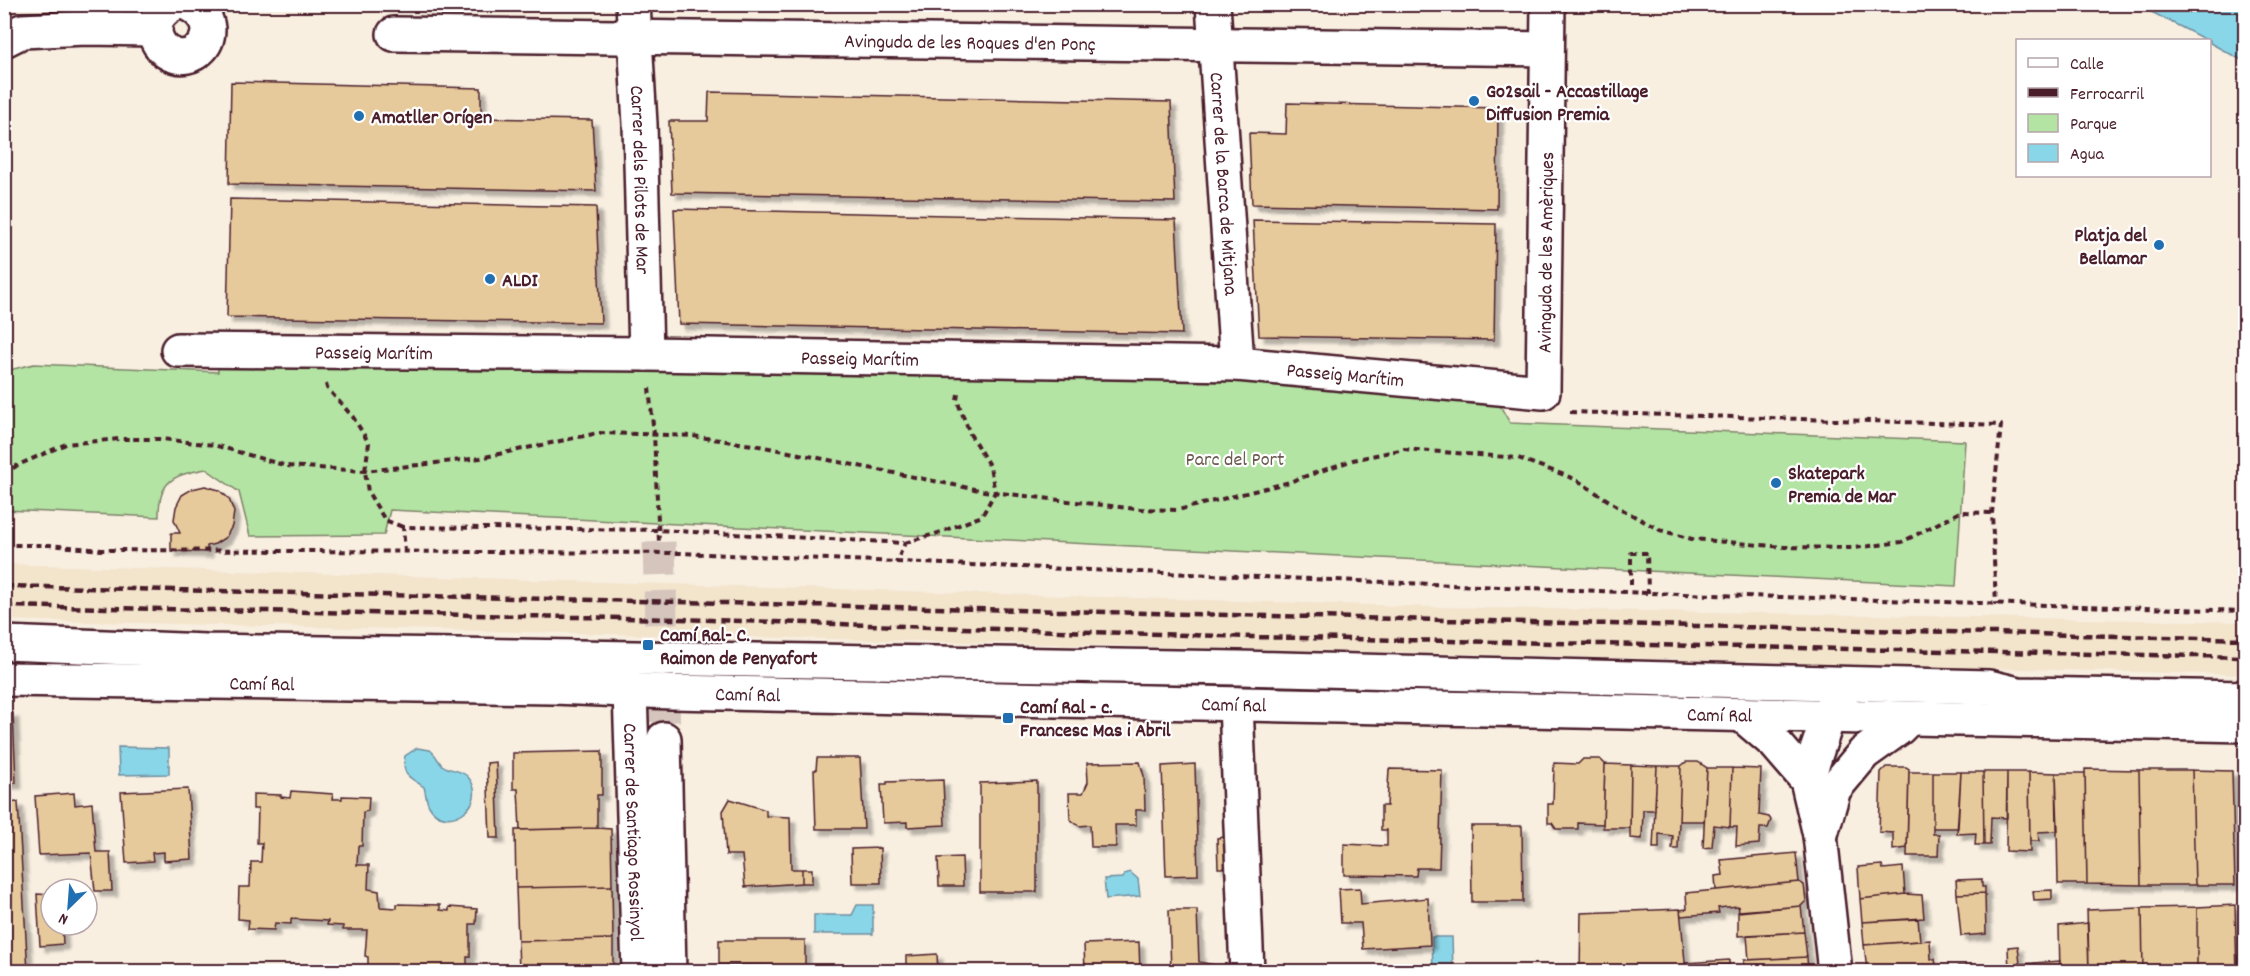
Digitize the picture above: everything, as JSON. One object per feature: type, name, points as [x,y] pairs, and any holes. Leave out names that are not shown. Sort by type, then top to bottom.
[{"type":"main road","points":[[4,40],[22,31],[85,28],[164,17],[157,41],[167,52],[181,56],[198,50],[207,36],[207,24],[201,13],[188,4]]},
{"type":"main road","name":"Carrer dels Pilots de Mar","points":[[633,4],[640,124],[646,354]]},
{"type":"main road","name":"Carrer de la Barca de Mitjana","points":[[1213,4],[1237,364]]},
{"type":"main road","name":"Avinguda de les Amèriques","points":[[1543,392],[1548,4]]},
{"type":"main road","name":"Avinguda de les Roques d'en Ponç","points":[[394,34],[1547,48]]},
{"type":"main road","name":"Passeig Marítim","points":[[178,350],[646,354],[1237,364],[1543,392]]},
{"type":"main road","name":"Camí Ral","points":[[4,643],[206,651],[1239,668],[1989,687],[2018,694],[2246,698]]},
{"type":"main road","name":"Camí Ral","points":[[4,656],[206,651]]},
{"type":"main road","name":"Camí Ral","points":[[4,679],[554,687],[630,691],[1741,714],[1907,720],[2246,725]]},
{"type":"main road","name":"Carrer de Santiago Rossinyol","points":[[630,691],[639,972]]},
{"type":"main road","points":[[1807,780],[1833,703],[1872,698],[1980,701],[2018,694]]},
{"type":"main road","points":[[1236,704],[1247,972]]},
{"type":"main road","points":[[1741,714],[1775,743],[1807,780],[1820,836],[1835,972]]},
{"type":"main road","points":[[1820,836],[1834,789],[1864,753],[1907,720]]},
{"type":"main road","points":[[664,739],[669,972]]},
{"type":"path","points":[[320,351],[327,388],[353,417],[369,443],[365,471],[368,492],[385,520],[403,527],[657,530],[905,543],[982,516],[995,492],[990,467],[970,434],[957,400],[959,360]]},
{"type":"path","points":[[646,354],[654,434],[659,542]]},
{"type":"path","points":[[1543,392],[1544,411],[2001,425],[1992,513],[1996,605]]},
{"type":"path","points":[[4,474],[18,465],[66,444],[119,439],[151,439],[214,445],[287,466],[365,471],[480,458],[598,433],[654,434],[693,436],[759,446],[927,481],[995,492],[1136,509],[1178,510],[1286,483],[1353,460],[1404,449],[1518,458],[1575,478],[1623,510],[1660,530],[1692,538],[1784,547],[1854,548],[1902,542],[1960,512],[1992,513]]},
{"type":"path","points":[[403,527],[405,552]]},
{"type":"path","points":[[896,563],[905,543]]},
{"type":"path","points":[[4,545],[49,545],[102,550],[681,553],[1648,593],[2246,611]]},
{"type":"path","points":[[1631,585],[1631,553],[1647,553],[1648,593]]},
{"type":"shaded area","points":[[5,564],[1437,607],[2245,622],[2246,675],[1434,653],[5,620]]},
{"type":"green space","name":"Parc del Port","points":[[217,350],[1237,364],[1495,397],[1510,423],[1965,441],[1956,586],[390,510],[384,535],[250,536],[239,492],[206,469],[185,474],[170,481],[161,495],[159,517],[5,510],[5,371],[34,364],[218,372]]},
{"type":"water","points":[[2138,5],[2245,5],[2245,62],[2211,44],[2211,39],[2204,39]]},
{"type":"water","points":[[118,747],[169,748],[169,774],[119,775]]},
{"type":"water","points":[[417,748],[430,750],[442,765],[468,777],[474,787],[474,797],[464,812],[455,817],[446,818],[436,814],[429,806],[424,787],[408,776],[404,769],[405,756]]},
{"type":"water","points":[[1130,872],[1138,879],[1140,896],[1106,899],[1104,879],[1123,878]]},
{"type":"water","points":[[857,905],[873,905],[873,934],[814,934],[814,915],[852,915]]},
{"type":"water","points":[[1432,937],[1452,937],[1453,971],[1433,971]]},
{"type":"building","points":[[231,82],[481,88],[481,118],[592,120],[596,191],[229,184]]},
{"type":"building","points":[[709,92],[1171,102],[1175,202],[672,193],[669,121],[708,121]]},
{"type":"building","points":[[1287,103],[1498,108],[1497,209],[1252,204],[1249,133],[1286,134]]},
{"type":"building","points":[[230,199],[596,207],[601,323],[227,317]]},
{"type":"building","points":[[674,209],[1176,220],[1182,334],[679,324]]},
{"type":"building","points":[[1253,220],[1496,224],[1494,340],[1259,336]]},
{"type":"building","points":[[205,486],[219,490],[229,499],[234,512],[232,526],[226,537],[207,546],[207,552],[171,551],[171,533],[180,533],[174,520],[176,507],[182,495],[192,489]]},
{"type":"building","points":[[4,712],[13,713],[16,783],[4,783]]},
{"type":"building","points":[[602,751],[602,795],[597,795],[597,828],[520,830],[518,789],[513,789],[513,753]]},
{"type":"building","points":[[817,758],[860,758],[864,829],[816,829],[814,770],[816,770]]},
{"type":"building","points":[[1583,759],[1600,759],[1605,764],[1603,824],[1578,823],[1578,829],[1556,829],[1552,823],[1548,823],[1548,804],[1553,804],[1554,763],[1578,764]]},
{"type":"building","points":[[496,762],[499,838],[490,838],[487,763]]},
{"type":"building","points":[[1140,762],[1144,776],[1145,810],[1136,810],[1136,825],[1115,825],[1116,847],[1091,847],[1090,825],[1079,826],[1070,819],[1069,793],[1083,793],[1088,782],[1087,763]]},
{"type":"building","points":[[1686,762],[1698,762],[1707,768],[1704,821],[1679,821],[1681,766]]},
{"type":"building","points":[[1195,764],[1198,875],[1166,876],[1162,766]]},
{"type":"building","points":[[1605,764],[1631,765],[1630,828],[1603,828]]},
{"type":"building","points":[[1631,765],[1657,766],[1655,810],[1643,810],[1642,839],[1630,838]]},
{"type":"building","points":[[1657,766],[1681,766],[1678,849],[1672,849],[1673,836],[1659,834],[1659,848],[1653,848]]},
{"type":"building","points":[[1886,767],[1909,769],[1907,848],[1893,850],[1893,833],[1879,832],[1881,772]]},
{"type":"building","points":[[1707,768],[1732,768],[1730,827],[1714,825],[1712,847],[1703,848]]},
{"type":"building","points":[[1732,768],[1761,769],[1759,815],[1769,817],[1771,820],[1768,828],[1760,828],[1759,844],[1736,846],[1737,827],[1730,827]]},
{"type":"building","points":[[1389,769],[1442,770],[1439,868],[1417,868],[1416,876],[1344,875],[1344,844],[1387,846],[1387,830],[1381,830],[1381,806],[1387,806]]},
{"type":"building","points":[[2085,769],[2139,770],[2141,885],[2087,884]]},
{"type":"building","points":[[2139,770],[2192,770],[2195,885],[2141,885]]},
{"type":"building","points":[[2192,770],[2232,771],[2235,885],[2195,885]]},
{"type":"building","points":[[1909,772],[1933,772],[1933,834],[1939,834],[1938,856],[1907,856]]},
{"type":"building","points":[[1933,772],[1961,772],[1958,828],[1933,828]]},
{"type":"building","points":[[1961,772],[1983,772],[1984,845],[1975,845],[1976,833],[1957,834]]},
{"type":"building","points":[[1983,772],[2007,772],[2007,818],[1991,817],[1990,845],[1984,845]]},
{"type":"building","points":[[2007,772],[2029,772],[2030,852],[2006,851]]},
{"type":"building","points":[[2029,772],[2056,773],[2058,831],[2038,832],[2039,841],[2030,841]]},
{"type":"building","points":[[2056,773],[2085,773],[2087,884],[2058,884]]},
{"type":"building","points":[[943,780],[945,825],[907,827],[907,822],[883,823],[881,784]]},
{"type":"building","points":[[1037,781],[1037,892],[980,892],[980,783]]},
{"type":"building","points":[[188,789],[192,859],[164,861],[164,852],[152,853],[153,861],[126,863],[121,792]]},
{"type":"building","points":[[291,791],[333,794],[332,799],[342,799],[342,796],[369,797],[368,811],[363,812],[362,846],[358,846],[357,865],[369,865],[368,889],[379,891],[380,907],[397,908],[397,904],[440,905],[440,910],[449,911],[449,907],[477,909],[476,924],[470,924],[470,957],[467,957],[467,970],[472,972],[368,972],[368,957],[365,956],[367,930],[343,930],[343,926],[327,925],[328,921],[291,919],[291,924],[275,923],[274,930],[248,929],[249,920],[238,919],[239,887],[250,887],[251,862],[261,862],[262,843],[257,843],[258,809],[253,809],[253,794],[281,795],[281,797],[290,798]]},
{"type":"building","points":[[74,793],[75,805],[92,803],[96,852],[110,852],[112,891],[99,891],[99,877],[94,877],[91,853],[39,855],[35,796]]},
{"type":"building","points":[[730,799],[766,810],[766,816],[790,817],[791,869],[802,869],[802,883],[745,887],[742,855],[726,855],[723,811]]},
{"type":"building","points":[[18,802],[28,972],[4,972],[4,803]]},
{"type":"building","points":[[1471,826],[1522,826],[1523,902],[1472,902]]},
{"type":"building","points":[[611,829],[612,886],[516,888],[515,830]]},
{"type":"building","points":[[1225,837],[1225,868],[1218,868],[1217,838]]},
{"type":"building","points":[[880,848],[881,883],[852,883],[851,849]]},
{"type":"building","points":[[1796,853],[1799,882],[1716,890],[1715,876],[1723,875],[1721,860]]},
{"type":"building","points":[[962,857],[963,886],[939,886],[938,858]]},
{"type":"building","points":[[1882,865],[1883,869],[1903,867],[1905,894],[1860,899],[1858,867]]},
{"type":"building","points":[[802,869],[812,869],[812,883],[802,883]]},
{"type":"building","points":[[1982,879],[1985,893],[1957,894],[1956,880]]},
{"type":"building","points":[[1799,882],[1804,885],[1806,901],[1801,906],[1739,911],[1738,906],[1718,908],[1719,913],[1681,916],[1680,910],[1687,909],[1686,893]]},
{"type":"building","points":[[612,886],[613,939],[518,941],[516,888]]},
{"type":"building","points":[[1360,888],[1361,904],[1428,898],[1430,945],[1363,949],[1361,923],[1341,923],[1339,889]]},
{"type":"building","points":[[2052,890],[2052,899],[2034,900],[2033,891]]},
{"type":"building","points":[[1985,893],[1986,934],[1961,936],[1957,894]]},
{"type":"building","points":[[37,894],[39,894],[39,929]]},
{"type":"building","points":[[1905,894],[1922,895],[1924,918],[1862,922],[1860,899]]},
{"type":"building","points":[[2235,905],[2237,972],[2197,972],[2197,907]]},
{"type":"building","points":[[1801,906],[1804,932],[1738,936],[1738,912]]},
{"type":"building","points":[[2197,907],[2197,972],[2143,972],[2142,908]]},
{"type":"building","points":[[2142,908],[2143,972],[2089,972],[2087,910]]},
{"type":"building","points":[[1680,909],[1686,972],[1580,972],[1581,913]]},
{"type":"building","points":[[1169,910],[1197,910],[1199,962],[1230,968],[1230,972],[1171,972]]},
{"type":"building","points":[[1918,919],[1920,941],[1864,945],[1862,922]]},
{"type":"building","points":[[2088,923],[2089,972],[2060,972],[2059,926]]},
{"type":"building","points":[[1804,932],[1807,957],[1749,960],[1747,935]]},
{"type":"building","points":[[39,937],[63,937],[63,944],[40,946]]},
{"type":"building","points":[[613,939],[613,972],[519,972],[518,941]]},
{"type":"building","points":[[719,940],[805,940],[805,966],[719,965]]},
{"type":"building","points":[[1930,940],[1931,959],[1935,959],[1936,966],[1867,969],[1864,945]]},
{"type":"building","points":[[1139,942],[1140,972],[1085,972],[1084,944]]},
{"type":"building","points":[[2018,946],[2020,964],[2034,963],[2034,972],[2009,972],[2008,947]]},
{"type":"building","points":[[937,954],[938,972],[906,972],[906,956]]},
{"type":"building","points":[[1807,957],[1808,972],[1743,972],[1744,960]]},
{"type":"building","points":[[1729,960],[1729,965],[1709,966],[1710,972],[1686,972],[1685,963]]},
{"type":"building","points":[[2060,961],[2060,972],[2034,972],[2034,963]]},
{"type":"building","points":[[2009,965],[2009,972],[1986,972],[1986,966]]},
{"type":"building","points":[[1958,966],[1986,966],[1986,972],[1958,972]]},
{"type":"building","points":[[1924,967],[1924,972],[1867,972],[1867,969]]},
{"type":"tunnel","points":[[659,542],[664,739]]},
{"type":"railway","points":[[4,586],[2246,639]]},
{"type":"railway","points":[[4,606],[678,619],[1252,637],[2246,657]]},
{"type":"place","name":"Go2sail - Accastillage Diffusion Premia","points":[[1474,101]]},
{"type":"place","name":"Amatller Orígen","points":[[359,116]]},
{"type":"place","name":"Platja del Bellamar","points":[[2159,245]]},
{"type":"place","name":"ALDI","points":[[490,279]]},
{"type":"place","name":"Skatepark Premia de Mar","points":[[1776,483]]},
{"type":"place","name":"Camí Ral- C. Raimon de Penyafort","points":[[648,645]]},
{"type":"place","name":"Camí Ral - c. Francesc Mas i Abril","points":[[1008,718]]}]
